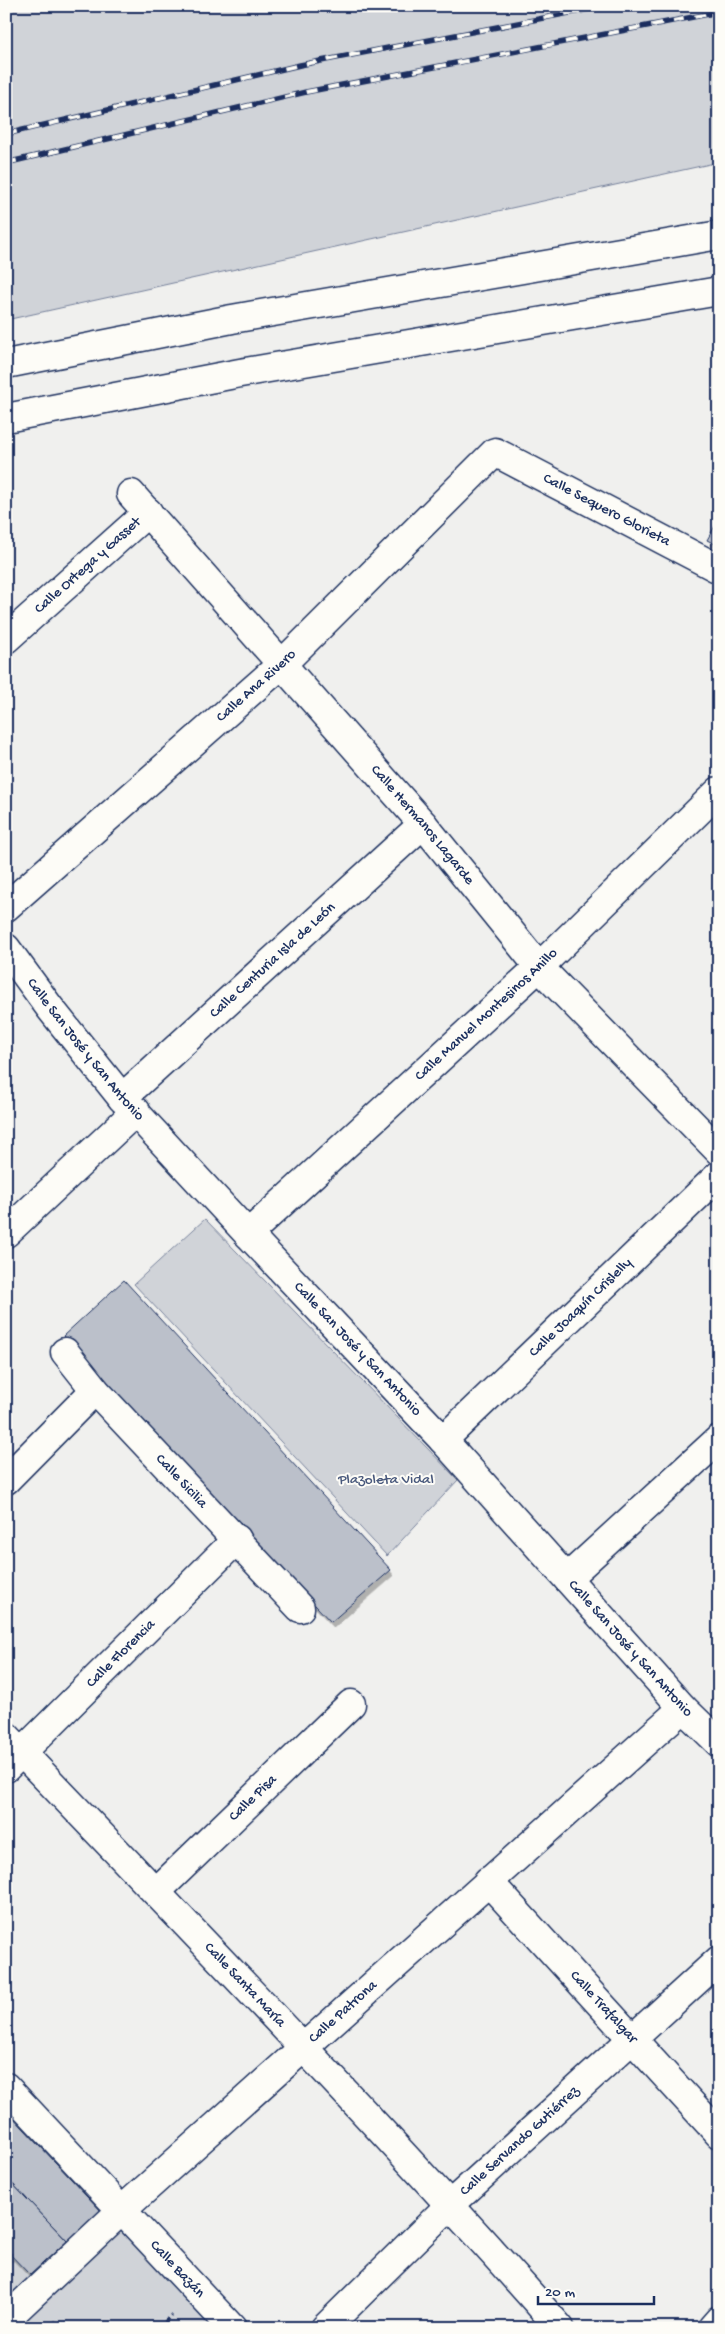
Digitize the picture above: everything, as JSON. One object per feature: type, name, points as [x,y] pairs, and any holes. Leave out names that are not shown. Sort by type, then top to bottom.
[{"type":"main road","points":[[6,364],[232,318],[719,235]]},
{"type":"main road","points":[[6,418],[240,373],[719,291]]},
{"type":"main road","name":"Calle Sequero Glorieta","points":[[495,452],[719,569]]},
{"type":"main road","name":"Calle Ana Rivero","points":[[6,907],[282,664],[495,452]]},
{"type":"main road","name":"Calle Hermanos Lagarde","points":[[140,503],[423,824],[539,967],[719,1151]]},
{"type":"main road","name":"Calle Ortega y Gasset","points":[[6,639],[140,503]]},
{"type":"main road","name":"Calle Manuel Montesinos Anillo","points":[[248,1234],[539,967],[719,791]]},
{"type":"main road","name":"Calle Centuria Isla de León","points":[[6,1233],[129,1104],[423,824]]},
{"type":"main road","name":"Calle San José y San Antonio","points":[[6,948],[50,1008],[129,1104],[248,1234],[443,1440],[683,1708],[719,1743]]},
{"type":"main road","name":"Calle Joaquín Crislelly","points":[[443,1440],[719,1175]]},
{"type":"main road","name":"Calle Sicilia","points":[[65,1352],[95,1390],[300,1608]]},
{"type":"main road","points":[[6,1480],[95,1390]]},
{"type":"main road","points":[[567,1578],[719,1440]]},
{"type":"main road","name":"Calle Florencia","points":[[12,1752],[237,1539]]},
{"type":"main road","name":"Calle Pisa","points":[[156,1892],[350,1704]]},
{"type":"main road","name":"Calle Patrona","points":[[6,2319],[121,2211],[683,1708]]},
{"type":"main road","name":"Calle Santa María","points":[[12,1752],[156,1892],[304,2047],[451,2204],[560,2328]]},
{"type":"main road","name":"Calle Trafalgar","points":[[488,1881],[719,2134]]},
{"type":"main road","name":"Calle Servando Gutiérrez","points":[[325,2328],[451,2204],[719,1960]]},
{"type":"main road","name":"Calle Bazán","points":[[6,2087],[232,2328]]},
{"type":"main road","points":[[712,2328],[719,2320]]},
{"type":"green space","points":[[6,6],[719,6],[719,162],[6,320]]},
{"type":"green space","name":"Plazoleta Vidal","points":[[205,1219],[458,1480],[387,1556],[134,1284]]},
{"type":"green space","points":[[6,2077],[232,2328],[6,2328]]},
{"type":"building","points":[[719,519],[719,546],[707,540]]},
{"type":"building","points":[[124,1280],[391,1570],[331,1622],[63,1336]]},
{"type":"building","points":[[9,2113],[103,2213],[70,2244],[6,2177],[6,2115]]},
{"type":"building","points":[[6,2177],[67,2241],[30,2275],[6,2250]]},
{"type":"building","points":[[6,2247],[12,2254],[6,2259]]},
{"type":"railway","points":[[6,134],[300,65],[606,6]]},
{"type":"railway","points":[[6,163],[306,92],[719,12]]}]
